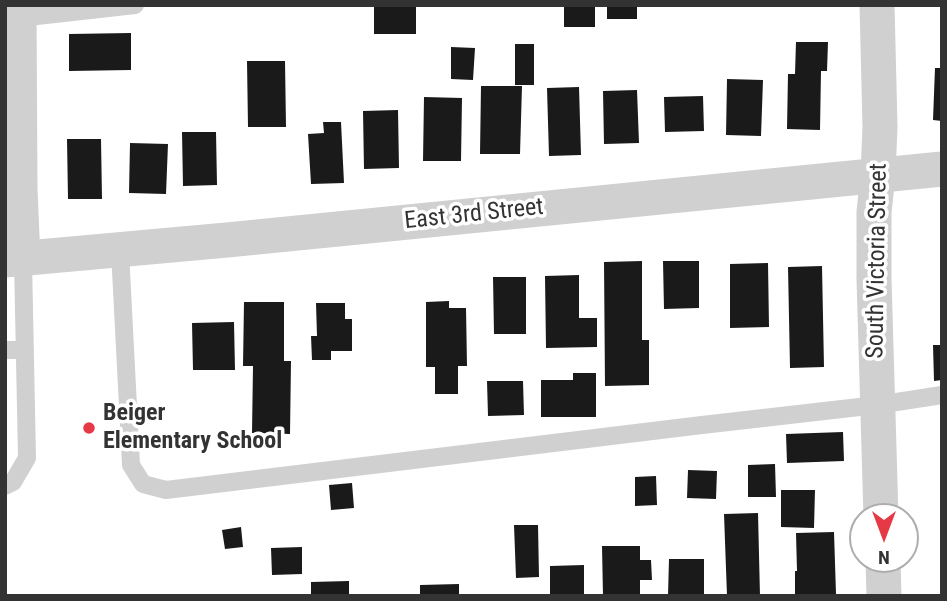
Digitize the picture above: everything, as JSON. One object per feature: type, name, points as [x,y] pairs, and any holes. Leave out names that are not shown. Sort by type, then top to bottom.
[{"type":"street","name":"South Victoria Street","points":[[877,5],[880,127],[874,212],[874,279],[880,503]]},
{"type":"street","points":[[14,260],[20,189],[19,11]]},
{"type":"street","name":"East 3rd Street","points":[[14,260],[942,169]]},
{"type":"street","points":[[883,573],[884,596]]},
{"type":"lane","points":[[19,11],[135,5]]},
{"type":"lane","points":[[120,251],[131,465],[143,484],[166,490],[942,395]]},
{"type":"lane","points":[[5,486],[13,482],[27,458],[25,349],[14,260]]},
{"type":"lane","points":[[5,350],[25,349]]},
{"type":"building","points":[[374,5],[416,5],[416,34],[374,34]]},
{"type":"building","points":[[564,5],[595,5],[595,27],[564,27]]},
{"type":"building","points":[[607,5],[637,5],[637,19],[607,19]]},
{"type":"building","points":[[131,33],[131,70],[69,71],[69,34]]},
{"type":"building","points":[[796,42],[828,42],[827,71],[821,71],[820,130],[787,129],[788,74],[795,74]]},
{"type":"building","points":[[515,44],[534,44],[534,85],[515,85]]},
{"type":"building","points":[[451,47],[475,48],[473,80],[451,79]]},
{"type":"building","points":[[247,61],[285,61],[286,127],[248,127]]},
{"type":"building","points":[[935,68],[942,68],[942,121],[933,120]]},
{"type":"building","points":[[727,79],[763,80],[761,136],[726,135]]},
{"type":"building","points":[[481,86],[522,86],[520,154],[480,154]]},
{"type":"building","points":[[579,87],[581,155],[549,156],[547,88]]},
{"type":"building","points":[[637,90],[639,143],[604,144],[603,91]]},
{"type":"building","points":[[703,96],[704,131],[665,132],[664,97]]},
{"type":"building","points":[[424,97],[462,98],[461,161],[423,161]]},
{"type":"building","points":[[398,110],[399,168],[364,169],[363,111]]},
{"type":"building","points":[[323,122],[341,122],[344,183],[311,184],[308,134],[324,133]]},
{"type":"building","points":[[182,132],[216,132],[217,185],[183,186]]},
{"type":"building","points":[[67,139],[101,139],[102,199],[68,199]]},
{"type":"building","points":[[130,143],[168,144],[166,194],[129,193]]},
{"type":"building","points":[[642,261],[642,340],[649,340],[649,385],[605,386],[604,262]]},
{"type":"building","points":[[663,261],[699,261],[699,308],[664,309]]},
{"type":"building","points":[[768,263],[769,327],[730,328],[730,264]]},
{"type":"building","points":[[822,266],[824,367],[790,368],[788,267]]},
{"type":"building","points":[[579,275],[579,318],[597,318],[597,347],[546,348],[545,276]]},
{"type":"building","points":[[493,277],[526,277],[526,334],[494,334]]},
{"type":"building","points":[[449,301],[449,308],[466,308],[467,366],[458,366],[458,394],[435,394],[435,367],[426,367],[426,302]]},
{"type":"building","points":[[244,302],[284,302],[284,361],[291,361],[290,434],[252,433],[253,366],[243,366]]},
{"type":"building","points":[[316,303],[345,303],[345,319],[352,319],[352,351],[331,351],[331,360],[312,360],[311,336],[317,336]]},
{"type":"building","points":[[234,322],[235,370],[193,370],[192,323]]},
{"type":"building","points":[[933,345],[942,345],[942,380],[934,381]]},
{"type":"building","points":[[573,373],[596,373],[596,417],[541,417],[541,380],[573,380]]},
{"type":"building","points":[[487,381],[523,381],[524,415],[488,416]]},
{"type":"building","points":[[843,432],[844,461],[787,463],[786,434]]},
{"type":"building","points":[[775,464],[776,497],[748,497],[748,465]]},
{"type":"building","points":[[688,470],[717,471],[716,499],[687,498]]},
{"type":"building","points":[[656,476],[657,505],[635,506],[635,477]]},
{"type":"building","points":[[352,483],[354,508],[331,510],[329,485]]},
{"type":"building","points":[[781,490],[815,490],[814,528],[781,527]]},
{"type":"building","points":[[758,513],[760,596],[727,596],[724,514]]},
{"type":"building","points":[[514,525],[538,525],[539,577],[516,578]]},
{"type":"building","points":[[241,527],[243,547],[225,549],[222,530]]},
{"type":"building","points":[[834,532],[836,594],[795,595],[796,533]]},
{"type":"building","points":[[602,546],[640,546],[640,560],[651,560],[652,580],[640,580],[640,596],[603,596]]},
{"type":"building","points":[[302,547],[302,574],[272,575],[271,548]]},
{"type":"building","points":[[669,559],[704,559],[704,596],[668,596]]},
{"type":"building","points":[[584,565],[584,596],[550,596],[550,566]]},
{"type":"building","points":[[349,581],[349,596],[311,596],[311,582]]},
{"type":"building","points":[[459,584],[459,596],[420,596],[420,585]]},
{"type":"place","name":"Beiger Elementary School","points":[[89,428]]}]
